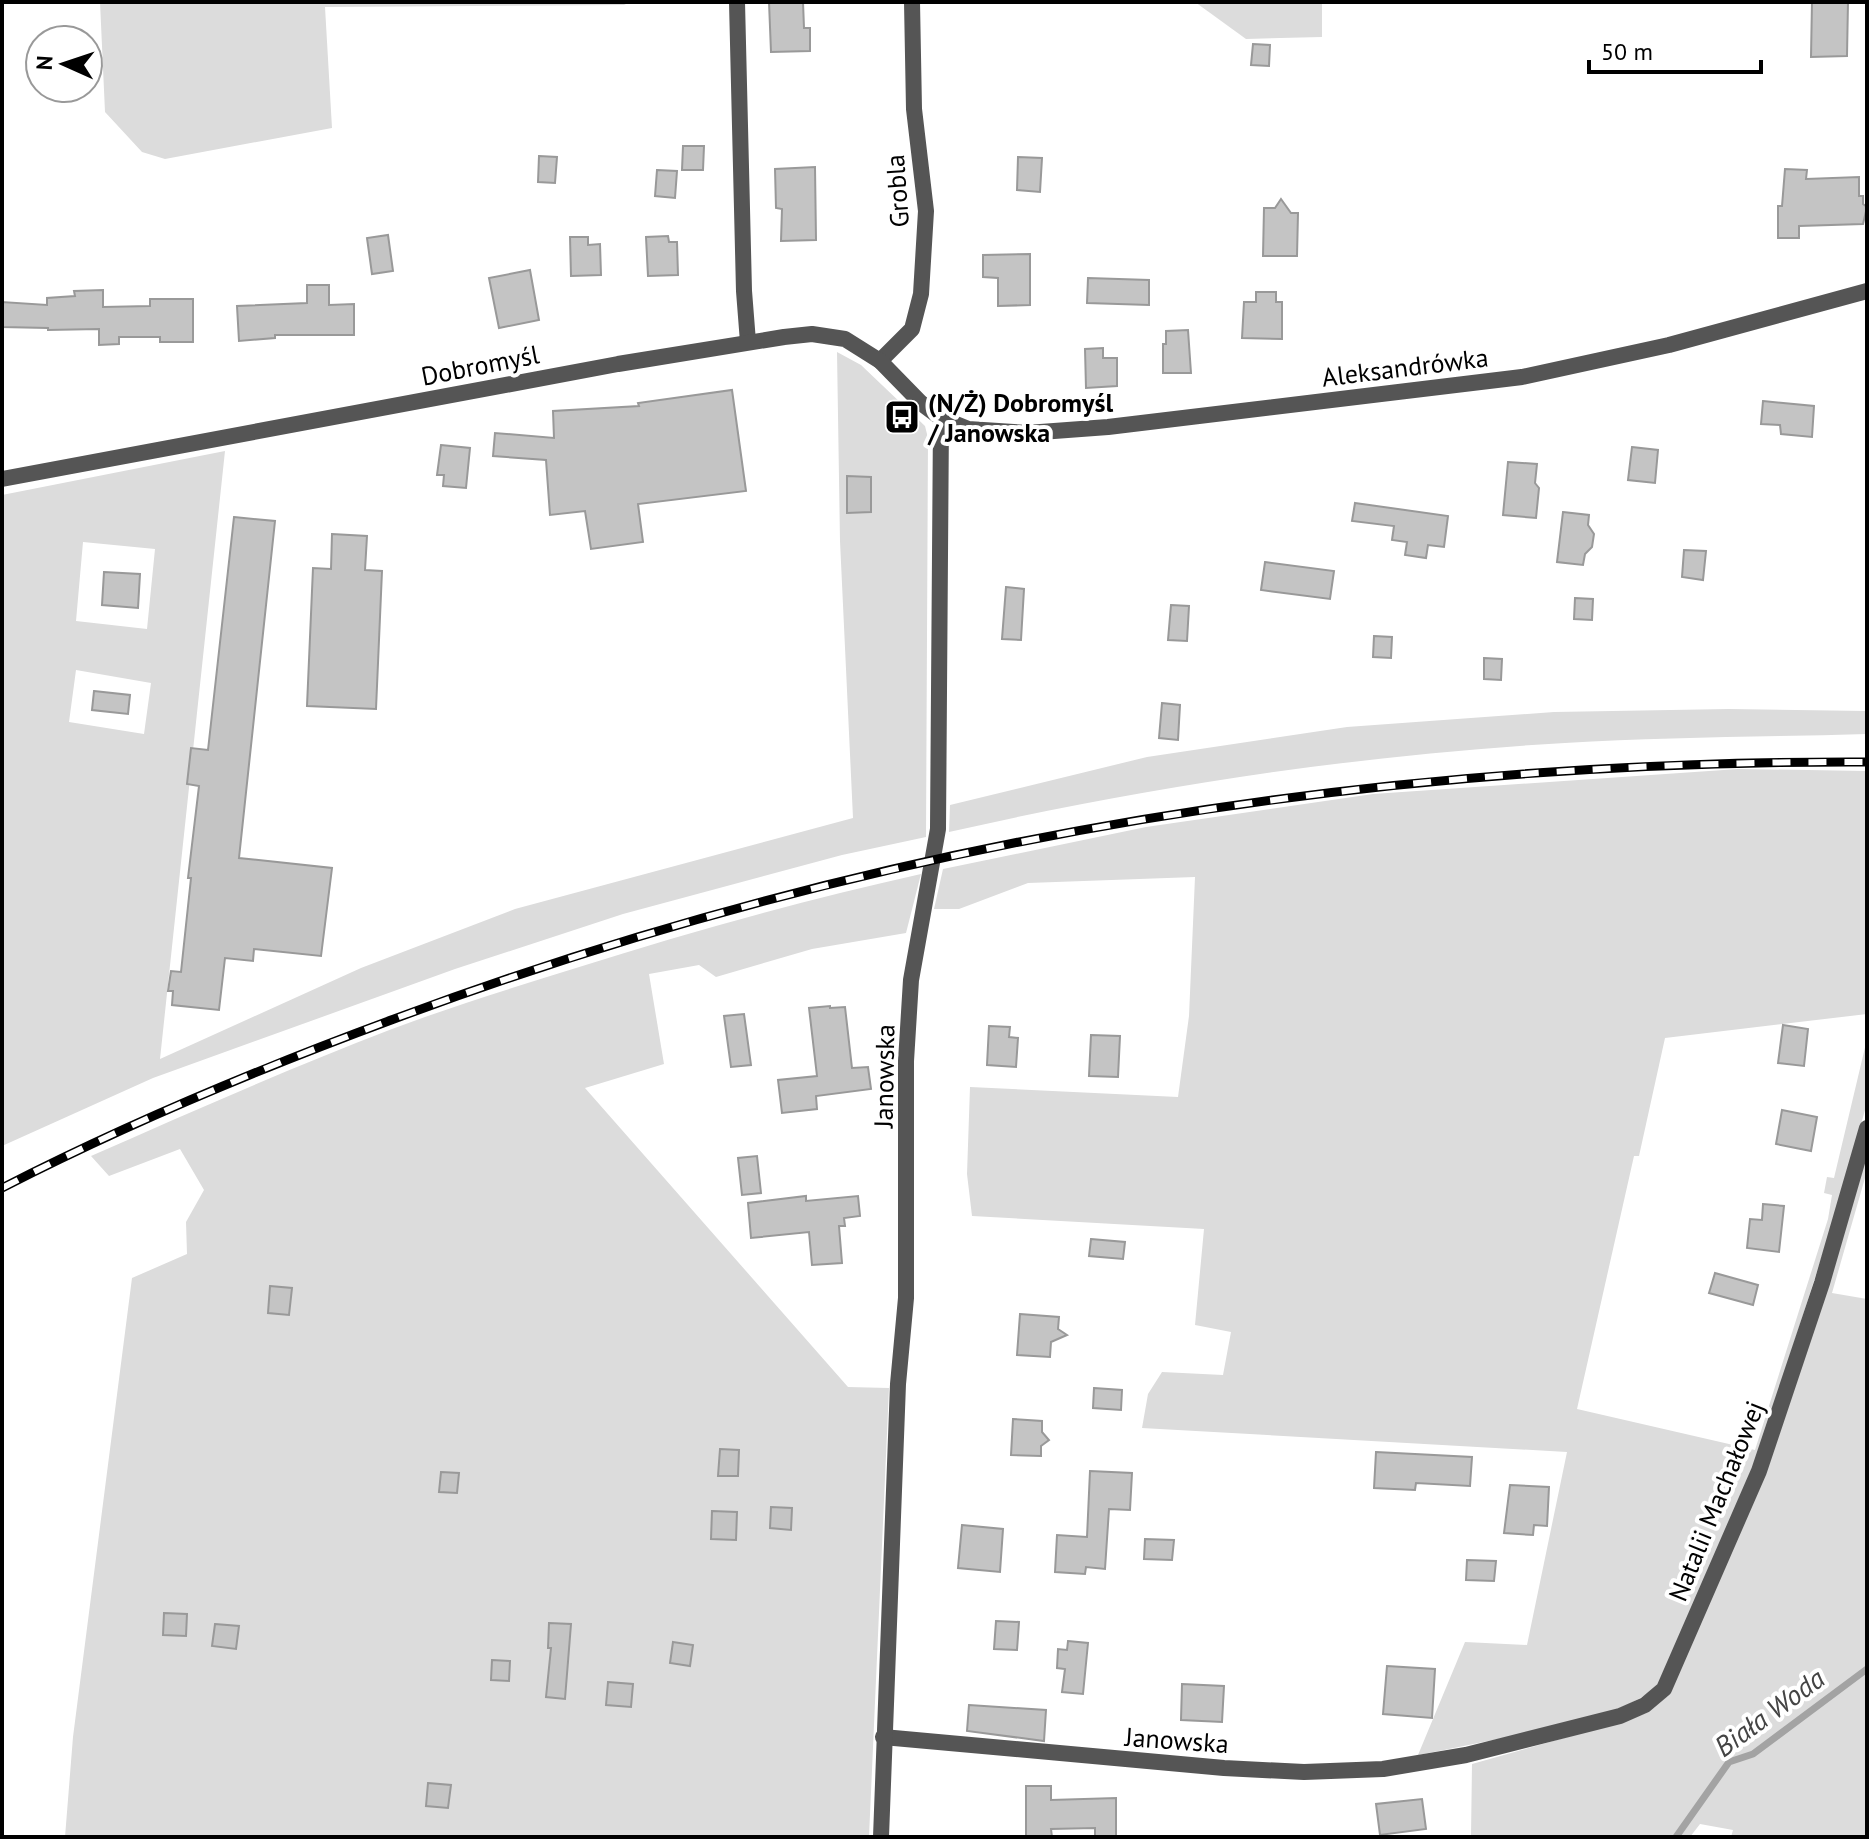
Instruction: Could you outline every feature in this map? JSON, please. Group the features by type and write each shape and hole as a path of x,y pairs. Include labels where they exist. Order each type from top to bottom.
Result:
{"street":[{"path":"737,2 748,342"},
{"name":"Grobla","path":"880,361 912,329 921,294 926,211 914,109 912,2"},
{"name":"Aleksandrówka","path":"941,418 986,432 1057,431 1507,379 1669,345 1867,291"},
{"name":"Dobromyśl","path":"2,479 748,342 824,335 845,339 880,361 921,403 941,418"},
{"name":"Janowska","path":"881,1837 898,1384 906,1298 907,1051 911,980 938,829 941,418"},
{"name":"Natalii Machałowej","path":"1466,1755 1620,1716 1645,1705 1664,1689 1759,1471 1822,1283 1867,1128"},
{"name":"Janowska","path":"883,1737 1154,1762 1304,1772 1383,1769 1466,1755"}],"shaded area":[{"path":"100,2 630,2 624,5 325,7 332,128 165,159 142,152 105,112 104,24 101,24"},
{"path":"1195,2 1322,2 1322,37 1246,39"},
{"path":"837,352 861,365 925,426 928,438 926,837 842,855 623,914 455,969 153,1078 2,1146 2,495 225,451 160,1059 361,968 515,909 853,818 840,541","holes":["83,542 155,549 147,629 76,621","76,670 151,683 144,734 69,722"]},
{"path":"1729,709 1867,711 1867,734 1603,741 1487,748 1332,764 1101,800 949,832 950,805 1147,757 1347,727 1554,712"},
{"path":"1738,769 1867,771 1867,1014 1665,1038 1639,1156 1634,1156 1577,1409 1755,1450 1828,1219 1832,1195 1824,1193 1827,1177 1834,1178 1867,1039 1867,1103 1838,1206 1753,1470 1659,1685 1634,1701 1594,1717 1418,1755 1465,1642 1527,1645 1567,1452 1142,1428 1148,1394 1162,1372 1223,1375 1231,1332 1195,1325 1204,1229 972,1216 967,1174 970,1087 1178,1097 1189,1016 1195,877 1028,883 959,909 934,909 943,869 1146,827 1373,794"},
{"path":"921,874 906,933 812,949 716,977 699,965 649,974 664,1064 585,1088 848,1387 889,1388 869,1837 65,1837 73,1737 132,1278 187,1254 186,1222 204,1190 180,1149 109,1176 91,1156 316,1059 461,1005 704,929"},
{"path":"1867,1152 1867,1171 1832,1293 1867,1299 1867,1837 1731,1837 1733,1830 1700,1824 1690,1837 1471,1837 1472,1764 1624,1721 1646,1713 1669,1695"}],"building":[{"path":"769,2 803,2 804,28 810,28 810,51 771,52"},
{"path":"1812,2 1848,2 1847,56 1811,57"},
{"path":"1253,44 1270,45 1269,66 1251,65"},
{"path":"683,146 704,146 703,170 682,170"},
{"path":"539,156 557,157 555,183 538,182"},
{"path":"1018,157 1042,158 1040,192 1017,190"},
{"path":"815,167 816,240 781,241 782,209 776,208 775,169"},
{"path":"1785,169 1807,170 1806,179 1859,177 1859,196 1863,196 1863,204 1867,207 1863,224 1799,226 1799,238 1778,238 1778,206 1782,206"},
{"path":"657,170 677,171 675,198 655,196"},
{"path":"1281,199 1291,213 1298,213 1297,256 1263,256 1264,208 1275,208"},
{"path":"388,235 393,271 372,274 367,238"},
{"path":"668,236 669,242 677,242 678,275 648,276 646,237"},
{"path":"570,237 588,237 588,245 600,244 601,275 571,276"},
{"path":"1030,254 1030,305 998,306 998,278 983,277 983,255"},
{"path":"530,270 539,320 499,328 489,278"},
{"path":"1088,278 1149,280 1149,305 1087,303"},
{"path":"307,285 329,285 329,305 354,304 354,335 275,335 275,338 239,341 237,306 307,303"},
{"path":"103,290 103,307 150,306 150,299 193,299 193,342 160,342 160,337 119,337 119,344 99,345 99,329 2,327 2,302 47,305 47,298 75,296 74,291"},
{"path":"1256,292 1276,292 1276,302 1282,302 1282,339 1242,338 1244,302 1256,302"},
{"path":"1188,330 1191,373 1163,373 1166,331"},
{"path":"1103,348 1103,358 1117,358 1117,386 1086,388 1085,349"},
{"path":"732,390 746,491 638,504 643,542 591,549 585,511 550,515 546,460 493,456 495,433 554,438 553,411 639,406 638,403"},
{"path":"1763,401 1814,406 1812,437 1781,434 1780,425 1761,424"},
{"path":"441,445 470,448 466,488 443,486 444,475 437,475"},
{"path":"1632,447 1658,450 1655,483 1628,480"},
{"path":"1508,462 1537,464 1535,483 1539,488 1536,518 1503,515"},
{"path":"847,476 871,477 871,512 847,513"},
{"path":"1355,503 1448,516 1444,547 1428,545 1426,558 1405,555 1407,542 1392,540 1394,526 1352,521"},
{"path":"1563,512 1589,515 1588,525 1594,534 1592,547 1585,554 1583,565 1557,562"},
{"path":"234,517 275,521 239,858 332,868 321,956 254,949 253,961 225,958 219,1010 172,1005 173,991 168,991 171,971 181,972 191,878 188,878 199,786 187,784 191,748 208,750"},
{"path":"332,534 367,536 365,570 382,571 376,709 307,706 313,568 331,569"},
{"path":"1684,550 1706,551 1703,580 1682,577"},
{"path":"1265,562 1334,571 1330,599 1261,590"},
{"path":"104,572 140,574 138,608 102,605"},
{"path":"1006,587 1024,589 1021,640 1002,639"},
{"path":"1575,598 1593,599 1592,620 1574,619"},
{"path":"1171,605 1189,606 1187,641 1168,640"},
{"path":"1374,636 1392,637 1391,658 1373,657"},
{"path":"1484,658 1502,659 1501,680 1484,679"},
{"path":"94,691 130,695 128,714 92,710"},
{"path":"1162,703 1180,705 1178,740 1159,738"},
{"path":"845,1007 852,1068 868,1067 871,1089 816,1096 817,1109 782,1113 778,1080 817,1076 809,1008"},
{"path":"744,1014 751,1065 731,1067 724,1016"},
{"path":"1783,1025 1808,1029 1804,1066 1778,1063"},
{"path":"989,1026 1010,1027 1009,1037 1018,1038 1016,1067 987,1065"},
{"path":"1091,1035 1120,1036 1118,1077 1089,1076"},
{"path":"1782,1110 1817,1117 1811,1151 1776,1144"},
{"path":"757,1156 761,1193 742,1195 738,1158"},
{"path":"806,1196 806,1201 858,1196 860,1216 844,1218 845,1226 839,1226 842,1263 812,1265 809,1232 751,1238 748,1203"},
{"path":"1763,1204 1784,1206 1779,1252 1747,1248 1750,1219 1762,1220"},
{"path":"1091,1239 1125,1242 1123,1259 1089,1256"},
{"path":"1715,1273 1758,1285 1753,1305 1709,1293"},
{"path":"270,1286 292,1288 289,1315 268,1313"},
{"path":"1020,1314 1059,1317 1058,1329 1067,1335 1051,1342 1050,1357 1017,1355"},
{"path":"1094,1388 1122,1390 1121,1410 1093,1408"},
{"path":"1013,1419 1042,1421 1042,1432 1049,1440 1041,1446 1041,1456 1011,1455"},
{"path":"720,1449 739,1450 738,1476 718,1476"},
{"path":"1376,1452 1472,1457 1470,1486 1416,1483 1415,1490 1374,1488"},
{"path":"1090,1471 1132,1473 1130,1510 1109,1509 1105,1569 1086,1567 1085,1574 1055,1572 1057,1535 1087,1537"},
{"path":"441,1472 459,1473 457,1493 439,1492"},
{"path":"1510,1485 1549,1487 1547,1526 1534,1525 1533,1535 1504,1533"},
{"path":"771,1507 792,1508 791,1530 770,1528"},
{"path":"712,1511 737,1512 736,1540 711,1539"},
{"path":"962,1525 1003,1529 1000,1572 958,1568"},
{"path":"1145,1539 1174,1540 1172,1560 1144,1559"},
{"path":"1467,1560 1496,1561 1494,1581 1466,1580"},
{"path":"164,1613 187,1614 186,1636 163,1635"},
{"path":"996,1621 1019,1622 1017,1650 994,1649"},
{"path":"549,1623 571,1624 565,1699 546,1697 551,1648 548,1648"},
{"path":"215,1624 239,1626 236,1649 212,1646"},
{"path":"1068,1641 1088,1643 1083,1694 1062,1692 1065,1669 1057,1668 1058,1649 1067,1650"},
{"path":"673,1642 693,1645 690,1666 670,1663"},
{"path":"492,1660 510,1661 509,1681 491,1680"},
{"path":"1387,1666 1435,1669 1432,1718 1383,1714"},
{"path":"608,1682 633,1684 631,1707 606,1705"},
{"path":"1182,1684 1224,1686 1222,1722 1181,1720"},
{"path":"969,1705 1046,1710 1044,1741 967,1731"},
{"path":"428,1783 451,1785 448,1808 426,1806"},
{"path":"1026,1786 1051,1786 1051,1800 1116,1798 1116,1837 1095,1837 1095,1828 1051,1829 1052,1837 1026,1837"},
{"path":"1422,1799 1426,1829 1380,1835 1376,1804"}],"waterway":[{"name":"Biała Woda","path":"1676,1837 1729,1762 1753,1754 1867,1669"}],"railway":[{"path":"2,1188 196,1098 394,1019 572,957 753,904 935,860 1118,824 1304,796 1490,777 1678,765 1867,762"}],"place":[{"name":"(N/Ż) Dobromyśl / Janowska","path":"902,417"}]}
